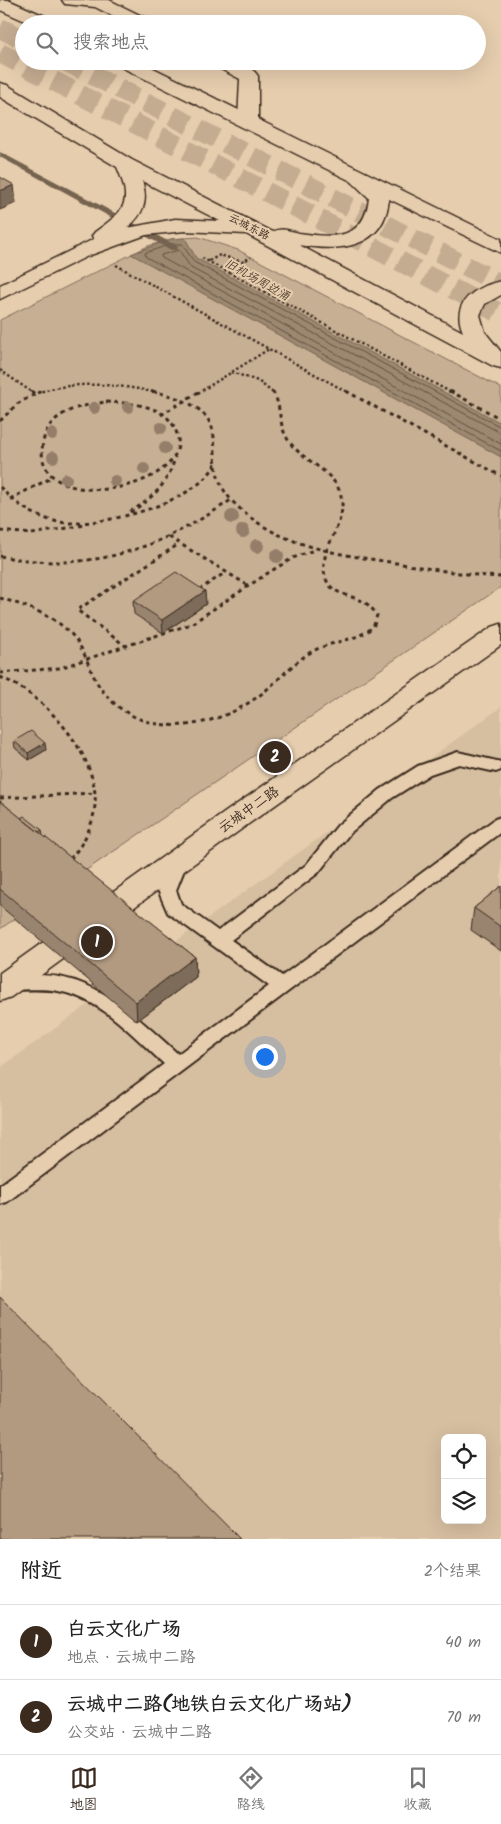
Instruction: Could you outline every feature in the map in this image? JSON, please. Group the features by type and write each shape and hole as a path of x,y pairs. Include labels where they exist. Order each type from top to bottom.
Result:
{"street":[{"path":"71,0 99,2 126,15"},
{"path":"0,4 26,15"},
{"path":"142,70 501,247"},
{"path":"237,70 249,76 248,122"},
{"name":"云城东路","path":"0,89 125,164 498,359"},
{"path":"76,255 127,218 135,208 138,195 125,164"},
{"path":"239,222 294,239 321,242 352,238 367,232 375,223 380,212 379,197 354,174"},
{"path":"0,293 76,255 128,234 165,226 187,225 245,229 281,244"},
{"path":"498,359 469,327 469,313 473,303 488,291 501,287"},
{"name":"云城中二路","path":"4,986 180,859 501,633"}],"lane":[{"path":"218,940 312,869 344,829 402,784 424,770 458,758 496,766"},
{"path":"0,1196 501,823"},
{"path":"180,859 167,890 174,908 282,986"},
{"path":"4,986 59,984 90,994 114,1010 177,1064"}],"path":[{"path":"209,262 220,255 242,262 254,255"},
{"path":"202,258 501,418"},
{"path":"130,273 501,476"},
{"path":"161,415 270,349"},
{"path":"0,370 35,394"},
{"path":"0,598 29,607 47,616 76,640 102,690 114,706 134,719 158,726 189,726 218,719 247,704 312,651 356,637 373,627 377,615 366,602 336,591 326,581 324,572 326,551 342,504 340,490 333,478 292,445 279,419 278,402 273,392 262,382 231,372"},
{"path":"0,421 14,407 35,394 53,388 97,385 125,387 185,400 199,408 213,425 218,445 218,473 223,489 231,500 266,526 315,550 442,571 501,577"},
{"path":"124,516 155,494 169,475 175,456 180,438 172,422 156,410 134,403 86,404 68,411 58,418 45,432 40,448 44,462 53,477 68,485 104,491 147,478 162,469 175,456"},
{"path":"0,530 36,535 124,516 183,494 212,472 217,460"},
{"path":"10,500 53,477"},
{"path":"0,487 10,500 36,513 58,522 90,524"},
{"path":"0,556 19,562 73,561 128,552 186,529 231,500"},
{"path":"168,537 248,586"},
{"path":"128,647 77,610 179,544"},
{"path":"0,673 60,668 128,647 192,624 293,558 315,550"},
{"path":"192,595 226,572"},
{"path":"0,677 17,684 29,692 48,710 86,762 95,793 94,813 87,836 72,858 64,864"},
{"path":"0,798 95,793"}],"shaded area":[{"path":"198,237 238,250 501,388 501,587 0,929 0,320 148,246 171,239"},
{"path":"501,707 501,1539 0,1539 0,1068"}],"water":[{"path":"185,238 196,258 501,423 501,457 131,254 171,239"}],"building":[{"path":"0,177 14,185 0,191"},
{"path":"176,572 205,591 162,620 133,601"},
{"path":"31,731 45,743 28,753 14,741"},
{"path":"0,801 195,957 136,1002 0,889"},
{"path":"24,816 42,830 39,832 21,818"},
{"path":"501,886 501,927 474,908"},
{"path":"0,1297 240,1539 0,1539"}],"waterway":[{"name":"旧机场周边涌","path":"0,154 174,248"}],"tunnel":[{"path":"0,28 15,36"},
{"path":"0,53 15,61"},
{"path":"33,70 501,314"},
{"path":"83,70 501,284"}],"place":[{"name":"云城中二路(地铁白云文化广场站)","path":"275,757"},
{"name":"白云文化广场","path":"97,942"}]}
